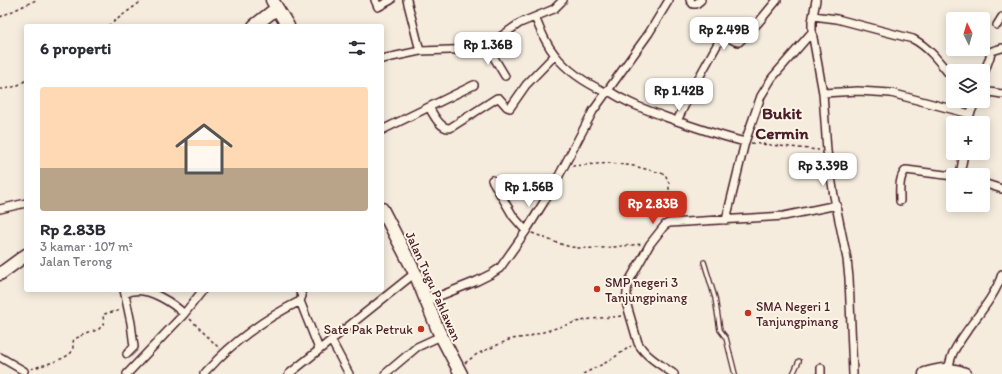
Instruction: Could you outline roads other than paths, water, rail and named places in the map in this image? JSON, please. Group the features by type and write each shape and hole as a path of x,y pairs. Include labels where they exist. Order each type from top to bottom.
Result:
{"main road":[{"path":"256,24 274,4 287,24"},
{"name":"Jalan Tugu Pahlawan","path":"386,226 415,273 458,373"},
{"path":"0,274 24,256"},
{"path":"931,373 948,369 965,374"}],"street":[{"path":"375,0 378,7 391,0"},
{"path":"408,0 420,51"},
{"path":"384,59 420,51 479,49 487,46 520,23 554,9 563,0"},
{"path":"427,300 477,281 492,274 500,268 526,231 564,167 593,111 608,92 670,0"},
{"path":"690,0 693,4 696,4 701,0"},
{"path":"677,121 692,90 722,36 739,42 758,23 776,0"},
{"path":"816,0 812,22 812,32 823,93 827,151 847,259 853,374"},
{"path":"813,16 837,19 913,39 931,52 946,70"},
{"path":"535,17 555,55 576,75 587,83 625,101 677,121 745,142"},
{"path":"997,25 1002,17"},
{"path":"726,220 745,142 760,96 766,85 812,32"},
{"path":"487,46 505,76"},
{"path":"987,64 992,51 1002,48"},
{"path":"429,107 447,129 497,98 499,98 507,108 510,108 526,85 555,55"},
{"path":"384,129 474,85"},
{"path":"823,93 858,91 891,93 970,114 973,108"},
{"path":"990,92 1002,94"},
{"path":"900,201 900,183 906,170 946,175"},
{"path":"492,180 513,216 526,231"},
{"path":"990,186 1002,189"},
{"path":"0,209 24,203"},
{"path":"674,374 641,349 629,316 626,302 628,283 650,244 662,229 669,223 784,216 836,205"},
{"path":"289,374 415,273"},
{"path":"948,369 953,352 995,291 1002,274"},
{"path":"124,292 134,347 128,354"},
{"path":"139,292 154,295 171,302 184,314"},
{"path":"127,374 184,314 201,292"},
{"path":"300,292 302,296 300,301 319,349"},
{"path":"204,374 224,353 253,330 300,301"},
{"path":"385,374 417,347 441,336"},
{"path":"331,340 349,374"},
{"path":"0,357 24,371"}],"lane":[{"path":"704,262 715,298 718,323 720,330 726,338 735,374"},
{"path":"793,374 799,361"}],"place":[{"name":"SMP negeri 3 Tanjungpinang","path":"597,289"},
{"name":"SMA Negeri 1 Tanjungpinang","path":"748,313"},
{"name":"Sate Pak Petruk","path":"421,329"}],"district":[{"name":"Bukit Cermin","path":"782,123"}]}
